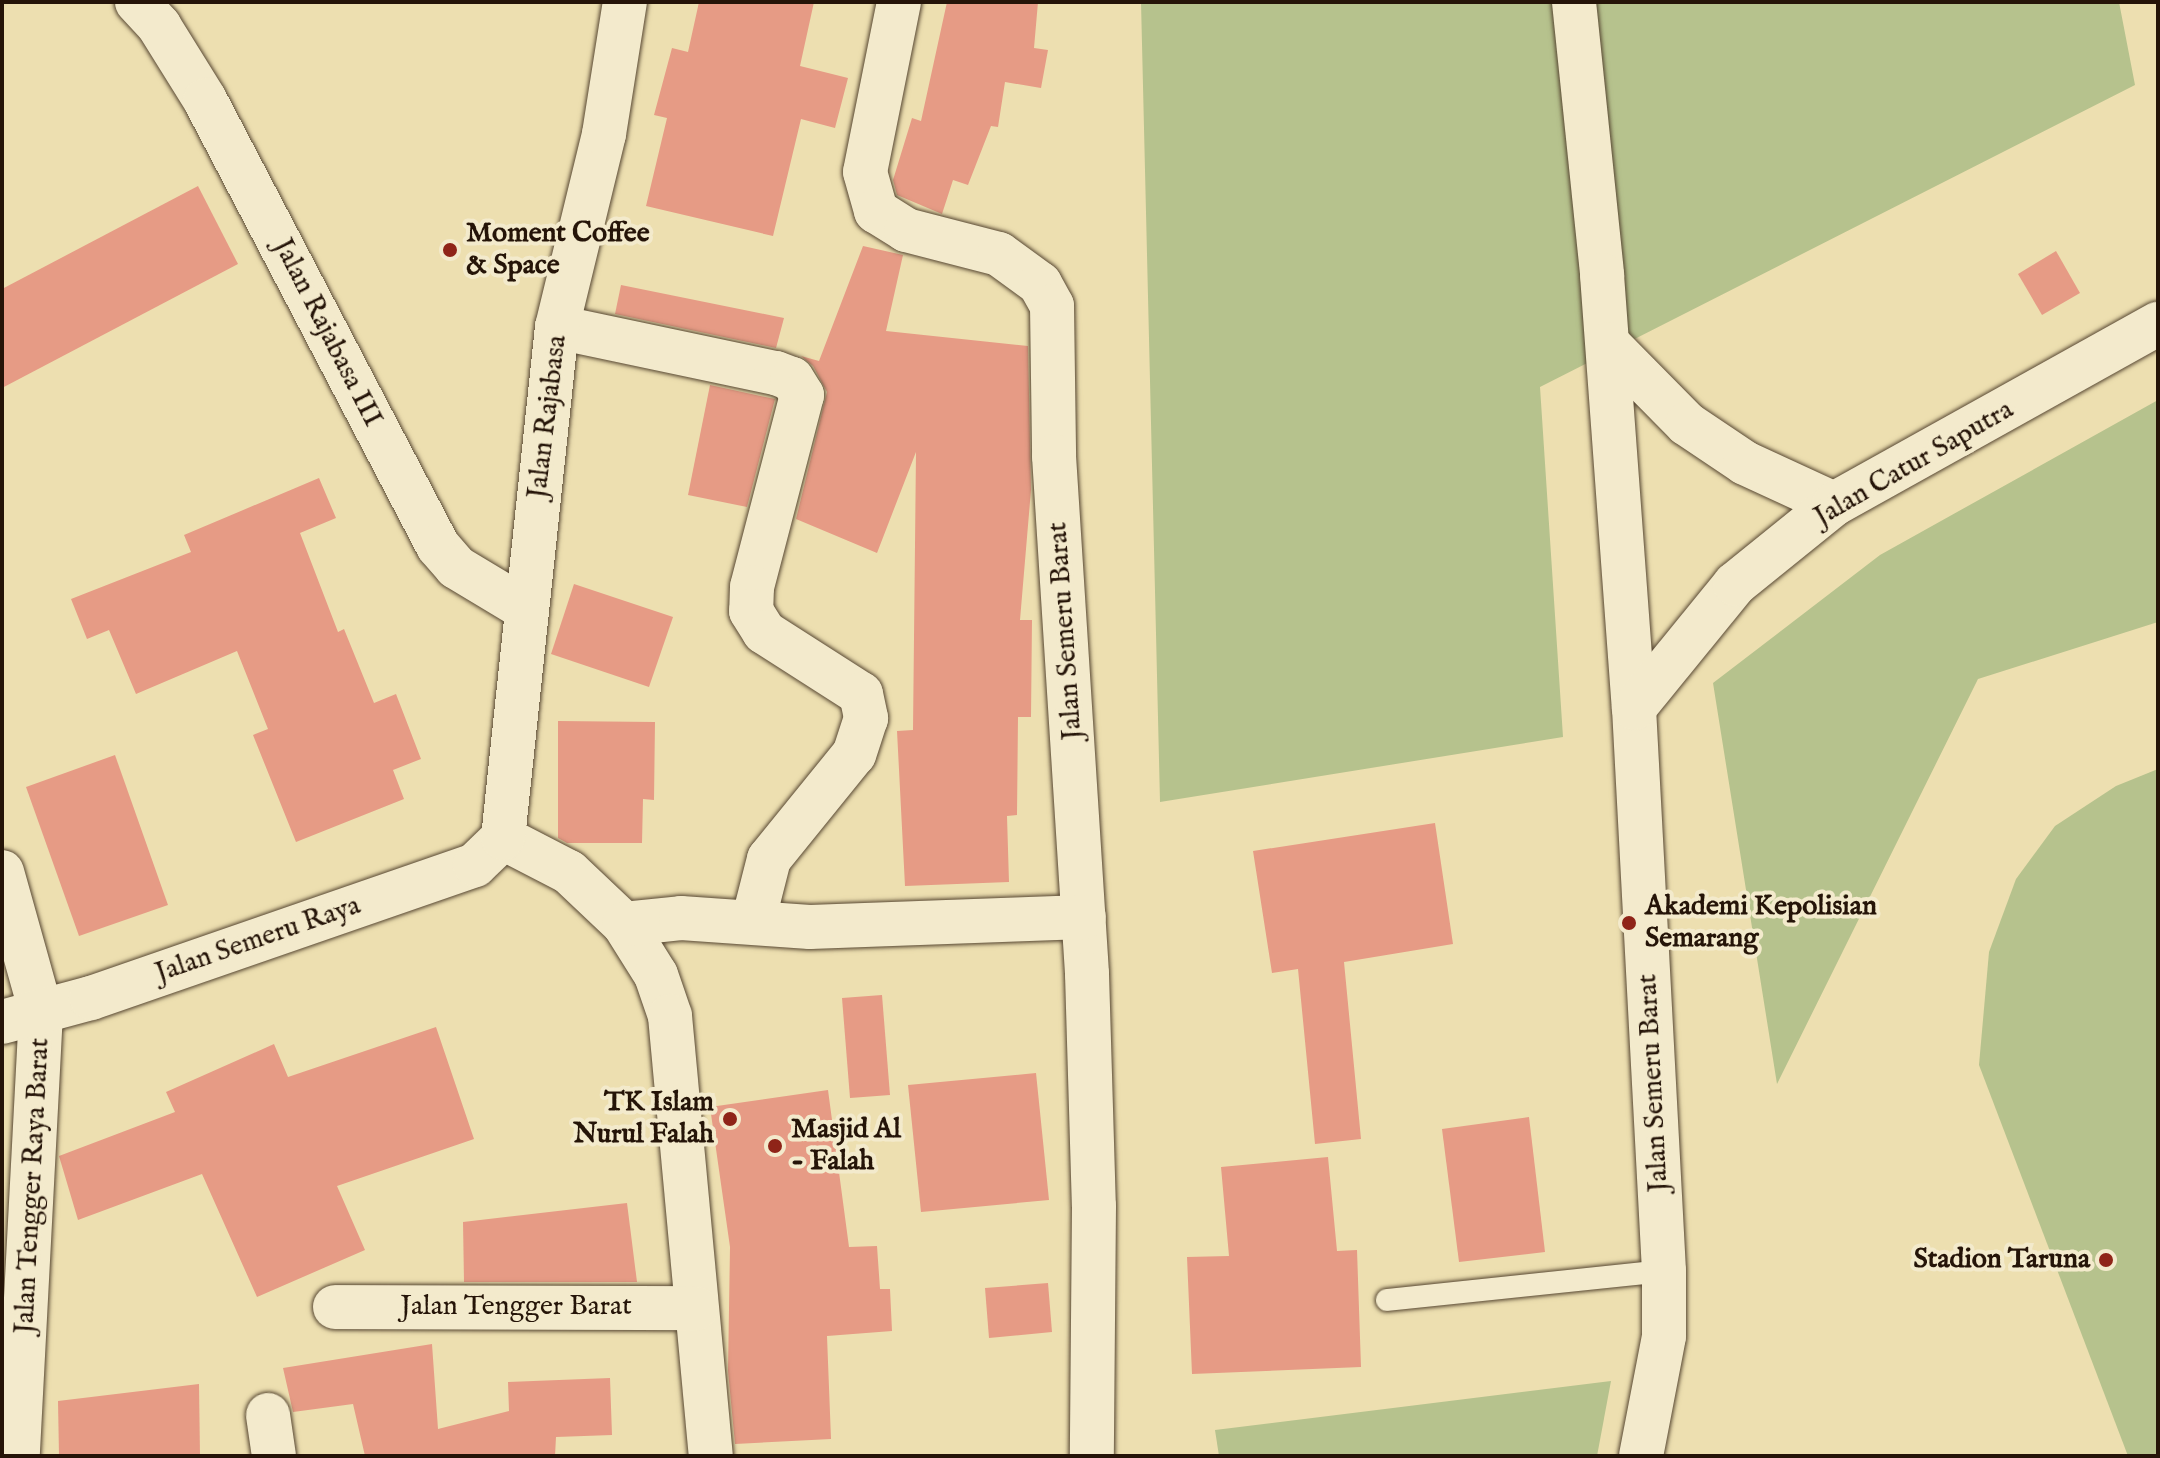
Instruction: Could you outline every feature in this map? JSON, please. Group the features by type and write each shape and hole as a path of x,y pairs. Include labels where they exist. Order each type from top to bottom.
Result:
{"street":[{"name":"Jalan Rajabasa","path":"503,838 557,327 604,134 625,2"},
{"name":"Jalan Semeru Barat","path":"899,2 865,172 876,211 906,230 999,254 1040,284 1052,306 1054,456 1084,917 1094,1206 1092,1456"},
{"name":"Jalan Semeru Barat","path":"1574,2 1608,344 1634,708 1664,1271 1664,1336 1641,1456"},
{"name":"Jalan Rajabasa III","path":"154,10 205,100 438,546 456,567 526,609"},
{"name":"Jalan Catur Saputra","path":"1634,708 1735,584 1834,504 2158,324"},
{"path":"557,327 776,373 792,379 802,395 752,587 751,611 764,632 861,694 866,718 854,754 769,859 753,922"},
{"path":"1608,344 1687,424 1745,463 1834,504"},
{"path":"503,838 569,872 624,924 656,975 670,1016 711,1456"},
{"name":"Jalan Semeru Raya","path":"22,1017 475,865 503,838"},
{"name":"Jalan Tengger Raya Barat","path":"2,872 22,1017 18,1456"},
{"path":"624,924 681,918 810,927 1084,917"},
{"name":"Jalan Tengger Barat","path":"335,1307 696,1308"}],"lane":[{"path":"1387,1300 1664,1271"}],"green space":[{"path":"1141,2 2119,2 2135,85 1540,387 1563,737 1160,802"},
{"path":"2158,400 2158,622 1978,679 1777,1084 1713,683 1880,555"},
{"name":"Stadion Taruna","path":"2158,769 2158,1456 2128,1456 1979,1065 1989,952 2016,879 2055,826 2116,786"},
{"path":"1611,1381 1597,1456 1219,1456 1215,1430"}],"building":[{"path":"699,2 814,2 800,66 848,78 835,128 801,119 773,236 646,206 667,118 654,115 672,48 688,52"},
{"path":"947,2 1038,2 1034,48 1048,50 1041,88 1005,82 998,127 991,126 968,185 953,180 942,214 897,195 893,180 912,118 921,121"},
{"path":"198,186 238,264 2,388 2,289"},
{"path":"863,246 903,255 886,331 1028,346 1031,490 1020,620 1032,620 1031,717 1018,717 1017,815 1007,816 1009,882 905,886 897,731 913,730 916,452 877,553 796,519 827,392 813,366 801,356 819,361"},
{"path":"2056,251 2080,293 2042,315 2018,274"},
{"path":"621,285 784,318 776,348 615,314"},
{"path":"710,385 775,399 747,507 688,495"},
{"path":"319,478 336,518 300,533 338,632 344,629 374,703 396,694 421,759 393,770 404,799 296,842 253,735 268,729 237,651 136,694 109,630 87,639 71,599 191,552 184,535"},
{"path":"574,584 673,617 649,687 551,654"},
{"path":"558,721 655,722 654,800 643,799 642,843 567,843 558,838"},
{"path":"115,755 168,905 79,936 26,787"},
{"path":"1435,823 1453,944 1344,962 1361,1139 1315,1144 1298,969 1272,973 1253,851"},
{"path":"882,995 890,1095 850,1098 842,998"},
{"path":"436,1027 474,1139 337,1186 365,1250 257,1297 202,1174 78,1220 59,1156 175,1112 166,1092 274,1044 288,1077"},
{"path":"1036,1073 1049,1200 921,1212 908,1085"},
{"path":"828,1090 849,1247 877,1246 880,1289 890,1289 892,1331 827,1336 831,1439 735,1444 728,1371 730,1247 710,1107"},
{"path":"1529,1117 1545,1252 1459,1262 1442,1129"},
{"path":"1328,1157 1337,1251 1357,1250 1361,1367 1192,1374 1187,1257 1229,1256 1221,1167"},
{"path":"627,1203 637,1282 464,1282 463,1222"},
{"path":"1048,1283 1052,1332 989,1338 985,1288"},
{"path":"432,1344 438,1429 509,1411 508,1382 610,1378 612,1435 556,1437 555,1456 365,1456 353,1404 293,1412 283,1368"},
{"path":"199,1384 200,1456 59,1456 58,1401"}],"place":[{"name":"Moment Coffee & Space","path":"450,250"},
{"name":"Akademi Kepolisian Semarang","path":"1629,923"},
{"name":"TK Islam Nurul Falah","path":"730,1119"},
{"name":"Masjid Al - Falah","path":"775,1146"},
{"name":"Stadion Taruna","path":"2106,1260"}]}
